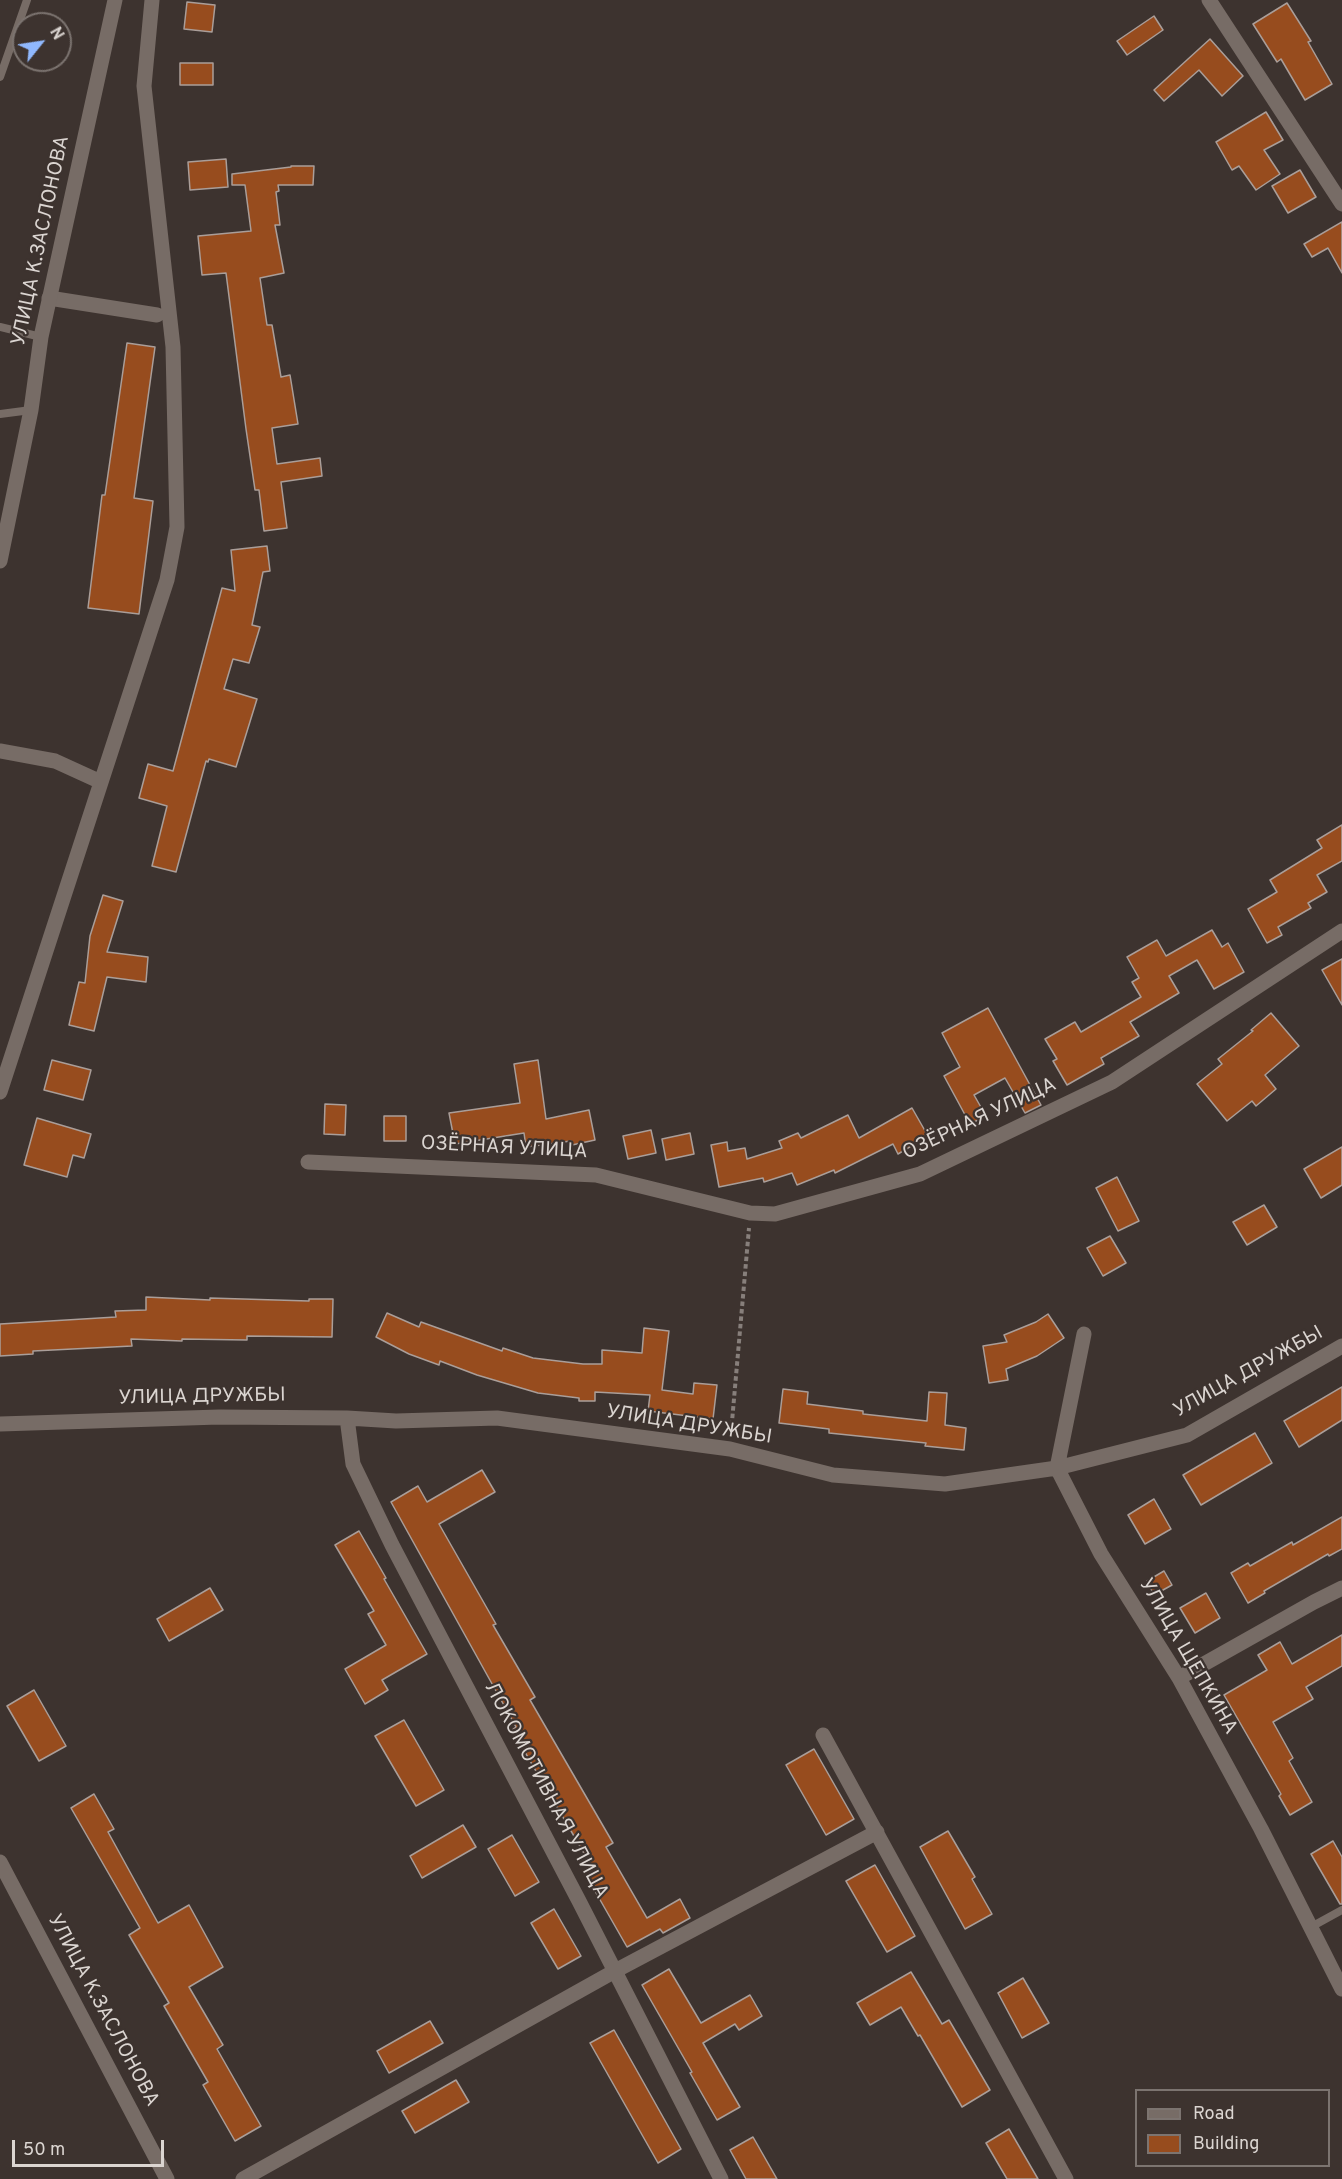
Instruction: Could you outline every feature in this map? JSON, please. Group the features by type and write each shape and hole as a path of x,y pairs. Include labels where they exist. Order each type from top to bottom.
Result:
{"street":[{"name":"УЛИЦА К.ЗАСЛОНОВА","path":"0,561 31,410 41,337 115,0"},
{"path":"0,1092 167,580 177,527 173,347 144,86 152,0"},
{"path":"1209,0 1342,204"},
{"path":"49,298 157,315"},
{"path":"0,751 55,761 101,782"},
{"name":"ОЗЁРНАЯ УЛИЦА","path":"308,1162 596,1174 750,1213 775,1214 920,1174 1112,1082 1342,931"},
{"path":"1057,1468 1084,1334"},
{"name":"УЛИЦА ДРУЖБЫ","path":"0,1424 219,1417 396,1421 497,1418 730,1449 833,1474 945,1484 1057,1468 1187,1435 1342,1346"},
{"name":"ЛОКОМОТИВНАЯ УЛИЦА","path":"347,1419 353,1464 392,1545 722,2179"},
{"name":"УЛИЦА ЩЕПКИНА","path":"1057,1468 1101,1554 1179,1678 1261,1829 1342,1989"},
{"path":"1179,1678 1342,1588"},
{"path":"823,1735 1066,2179"},
{"path":"243,2179 615,1971 877,1832"},
{"name":"УЛИЦА К.ЗАСЛОНОВА","path":"0,1862 167,2179"}],"lane":[{"path":"0,77 27,0"},
{"path":"0,327 41,337"},
{"path":"0,414 31,410"},
{"path":"1311,1928 1342,1910"}],"path":[{"path":"730,1449 750,1213"}],"building":[{"path":"187,2 215,5 212,32 184,29"},
{"path":"1287,3 1311,41 1308,42 1332,84 1305,100 1281,59 1277,62 1253,24"},
{"path":"1154,16 1163,30 1127,55 1117,41"},
{"path":"1210,39 1243,76 1222,96 1199,70 1164,101 1154,90"},
{"path":"180,63 213,63 213,85 180,85"},
{"path":"1266,112 1283,140 1264,150 1280,174 1256,190 1239,166 1232,170 1216,142"},
{"path":"226,159 228,187 190,190 188,162"},
{"path":"291,166 314,166 313,185 278,185 279,191 276,192 280,225 275,225 284,273 260,278 267,325 272,325 281,377 290,375 298,424 272,428 277,464 320,458 322,476 281,482 287,528 264,531 259,490 255,490 246,429 226,273 202,275 198,236 251,231 245,185 232,185 232,174"},
{"path":"1300,170 1316,197 1288,213 1272,186"},
{"path":"1342,222 1342,273 1328,248 1312,257 1304,244"},
{"path":"127,343 155,347 134,498 153,501 139,614 88,608 102,495 105,495"},
{"path":"267,546 270,571 263,572 252,625 260,627 249,663 233,659 224,689 257,699 236,767 209,759 208,762 206,761 176,872 152,866 167,806 139,798 148,764 173,771 222,588 235,591 231,550"},
{"path":"1342,825 1342,861 1317,875 1327,892 1308,903 1311,908 1278,927 1282,935 1267,943 1248,909 1277,892 1270,880 1322,848 1317,840"},
{"path":"103,895 123,901 107,952 148,957 146,982 107,977 94,1031 69,1025 79,982 85,983 90,936"},
{"path":"1212,930 1222,947 1228,943 1244,972 1214,989 1197,960 1169,976 1179,993 1130,1022 1139,1036 1101,1058 1104,1064 1067,1085 1053,1061 1057,1059 1045,1039 1075,1022 1081,1032 1141,997 1132,982 1139,978 1127,957 1157,940 1166,956"},
{"path":"1342,959 1342,1005 1322,970"},
{"path":"988,1008 1041,1105 1025,1113 1005,1078 974,1095 986,1116 970,1124 944,1076 960,1067 942,1033"},
{"path":"1271,1013 1299,1046 1265,1075 1276,1089 1256,1106 1252,1101 1227,1121 1197,1084 1222,1064 1218,1059"},
{"path":"52,1060 91,1070 83,1100 44,1090"},
{"path":"538,1060 546,1119 589,1110 595,1140 572,1145 571,1141 526,1147 524,1133 455,1144 449,1113 520,1103 514,1064"},
{"path":"325,1104 346,1105 345,1135 324,1134"},
{"path":"912,1108 928,1136 898,1154 893,1144 835,1173 834,1170 797,1185 792,1173 764,1182 763,1178 719,1187 711,1145 727,1142 728,1151 745,1148 747,1159 782,1148 779,1141 798,1133 801,1138 848,1115 859,1138"},
{"path":"384,1116 406,1116 406,1141 384,1141"},
{"path":"37,1118 91,1134 84,1158 73,1155 67,1177 24,1165"},
{"path":"651,1130 656,1153 628,1159 623,1136"},
{"path":"690,1133 694,1154 666,1160 662,1139"},
{"path":"1342,1147 1342,1185 1321,1198 1304,1169"},
{"path":"1117,1177 1139,1221 1118,1231 1096,1188"},
{"path":"1264,1205 1277,1227 1247,1245 1233,1222"},
{"path":"1110,1236 1126,1263 1103,1276 1087,1248"},
{"path":"146,1297 210,1300 210,1298 309,1301 309,1299 333,1299 332,1337 247,1336 247,1340 182,1339 182,1341 131,1339 132,1346 33,1351 33,1354 0,1356 0,1324 116,1317 115,1311 146,1310"},
{"path":"387,1313 419,1327 421,1322 502,1351 503,1348 533,1358 583,1364 602,1364 602,1350 642,1353 644,1328 669,1331 662,1390 693,1394 694,1383 717,1385 713,1419 648,1411 650,1395 595,1392 595,1401 579,1401 579,1398 538,1393 477,1375 440,1361 439,1365 409,1354 376,1337"},
{"path":"1048,1314 1064,1338 1037,1356 1006,1369 1008,1380 989,1383 983,1346 1007,1342 1004,1335 1036,1322"},
{"path":"1342,1387 1342,1420 1299,1447 1284,1421"},
{"path":"783,1389 808,1392 807,1404 863,1411 863,1414 927,1421 929,1392 947,1393 945,1425 966,1428 964,1450 925,1446 926,1443 829,1433 829,1429 779,1423"},
{"path":"1255,1433 1272,1463 1201,1505 1183,1475"},
{"path":"482,1470 495,1492 439,1524 535,1697 530,1700 613,1843 606,1847 647,1918 680,1899 690,1918 663,1933 660,1929 627,1947 587,1877 595,1872 512,1730 516,1727 391,1502 418,1486 427,1502"},
{"path":"1154,1499 1171,1529 1145,1544 1128,1515"},
{"path":"1342,1517 1342,1549 1329,1556 1328,1554 1264,1591 1265,1593 1248,1603 1231,1573 1248,1563 1250,1566 1292,1542 1293,1545"},
{"path":"359,1531 427,1654 382,1680 388,1690 365,1704 345,1669 386,1645 368,1614 374,1611 335,1545"},
{"path":"1164,1571 1172,1585 1154,1595 1147,1581"},
{"path":"210,1588 223,1610 169,1641 157,1619"},
{"path":"1206,1593 1220,1618 1195,1633 1180,1608"},
{"path":"1342,1635 1342,1666 1306,1687 1313,1699 1273,1722 1293,1758 1289,1761 1312,1802 1290,1815 1279,1796 1281,1794 1224,1695 1267,1670 1258,1655 1280,1642 1292,1664"},
{"path":"34,1690 66,1746 39,1761 7,1706"},
{"path":"404,1720 444,1790 416,1806 375,1736"},
{"path":"814,1749 854,1819 826,1835 786,1765"},
{"path":"94,1794 114,1829 108,1832 158,1923 189,1905 223,1967 189,1987 223,2045 217,2049 261,2126 235,2141 203,2085 208,2082 164,2006 169,2003 129,1935 140,1928 71,1808"},
{"path":"463,1825 476,1847 422,1878 410,1856"},
{"path":"948,1831 975,1877 972,1879 992,1914 965,1929 920,1847"},
{"path":"512,1835 539,1882 515,1896 488,1849"},
{"path":"1333,1841 1342,1857 1342,1904 1311,1854"},
{"path":"875,1865 915,1936 887,1952 846,1881"},
{"path":"554,1909 581,1956 558,1969 531,1923"},
{"path":"669,1969 701,2023 750,1995 762,2016 739,2030 735,2024 703,2043 740,2107 717,2120 642,1985"},
{"path":"911,1972 942,2024 949,2020 990,2090 962,2107 901,2007 870,2025 857,2003"},
{"path":"1023,1978 1049,2023 1022,2038 998,1993"},
{"path":"430,2021 443,2043 389,2073 377,2051"},
{"path":"614,2030 681,2149 658,2163 590,2043"},
{"path":"456,2080 469,2102 415,2133 402,2111"},
{"path":"1009,2129 1038,2179 1007,2179 986,2143"},
{"path":"753,2137 777,2179 746,2179 730,2150"}]}
